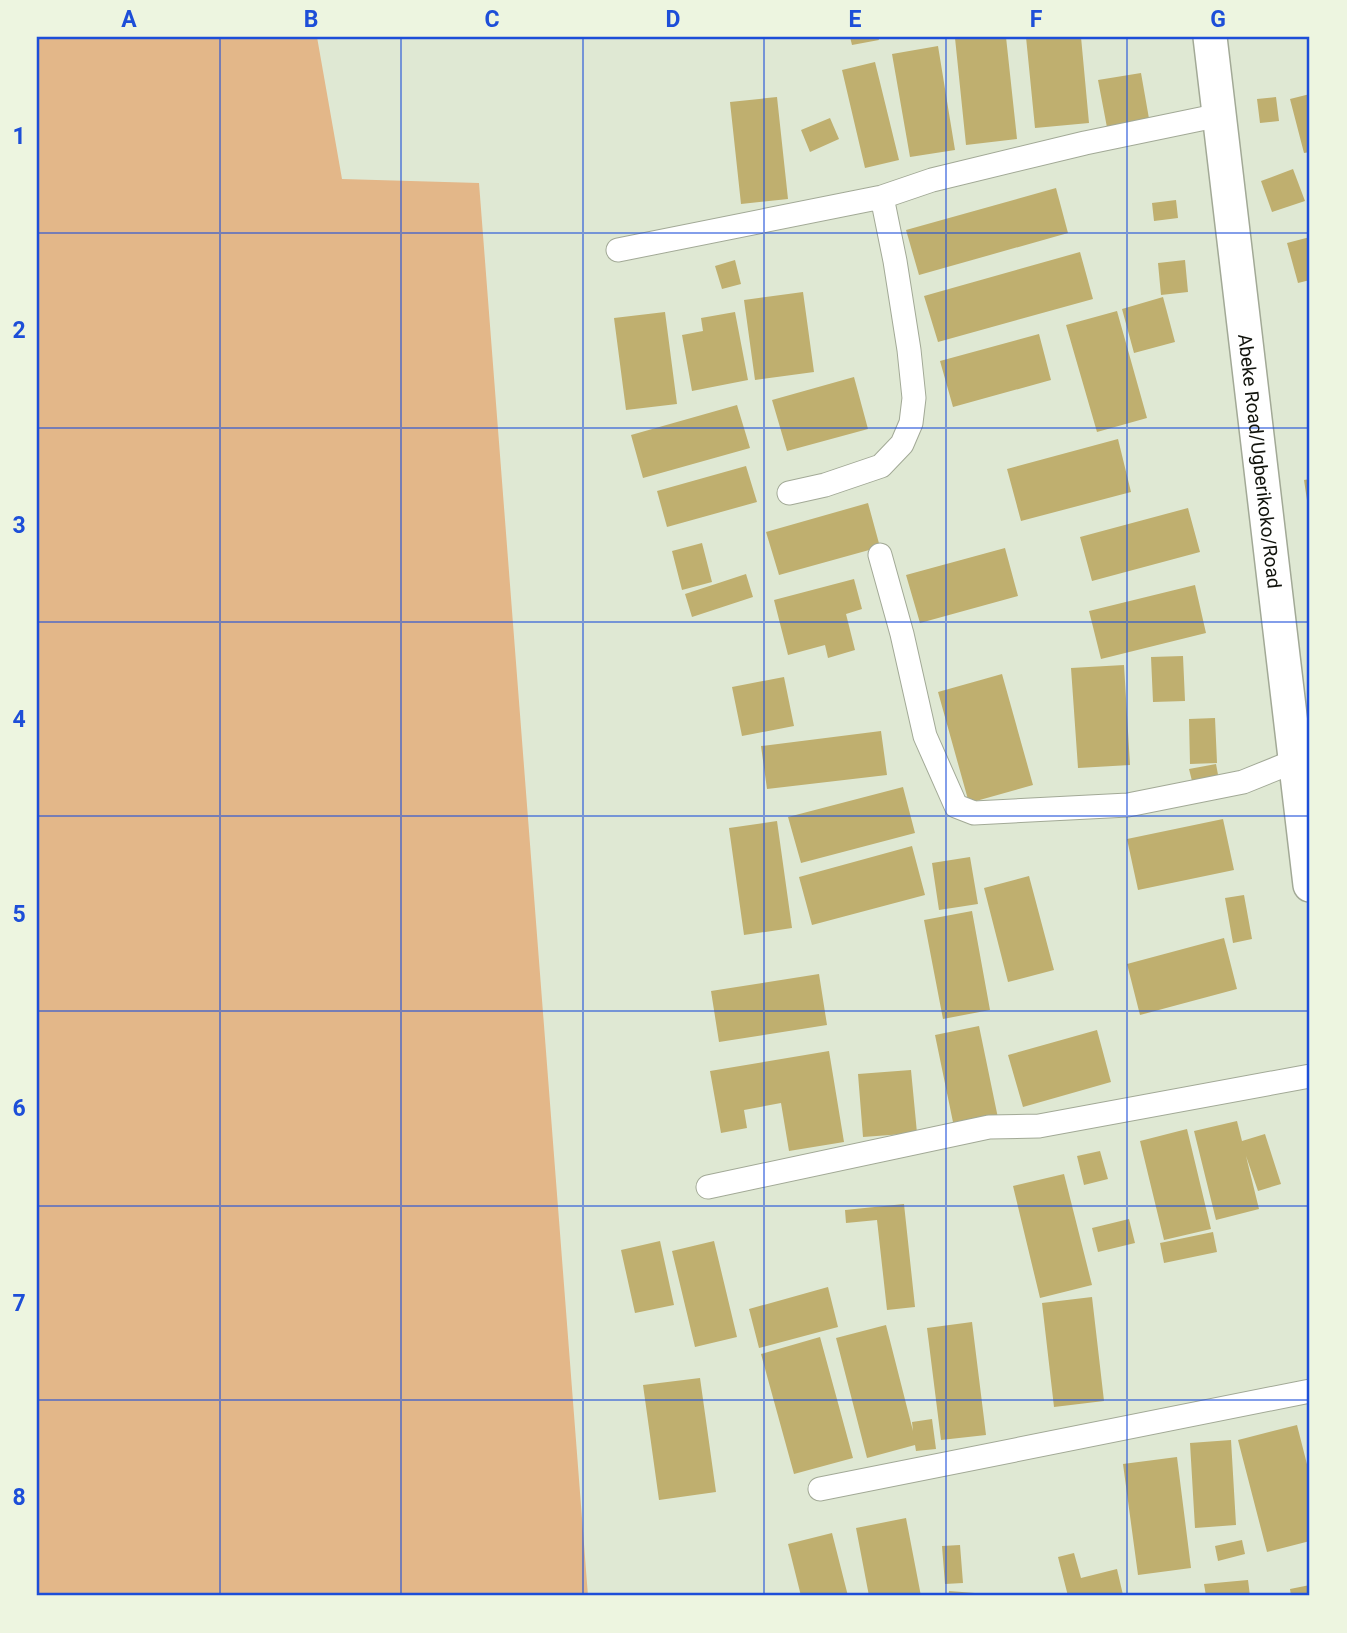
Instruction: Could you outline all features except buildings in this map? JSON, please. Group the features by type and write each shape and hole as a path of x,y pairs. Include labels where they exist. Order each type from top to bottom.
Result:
{"street":[{"name":"Abeke Road/Ugberikoko/Road","path":"1210,37 1310,885"},
{"path":"618,250 882,197 932,180 1085,143 1220,115"},
{"path":"789,493 825,485 881,466 902,444 912,424 914,398 909,350 882,197"},
{"path":"880,555 902,634 925,736 956,806 974,813 1128,804 1243,782 1295,761"},
{"path":"708,1187 989,1127 1039,1126 1310,1076"},
{"path":"820,1489 1310,1391"}],"shaded area":[{"path":"37,37 317,37 342,179 479,183 588,1596 37,1596"}]}
